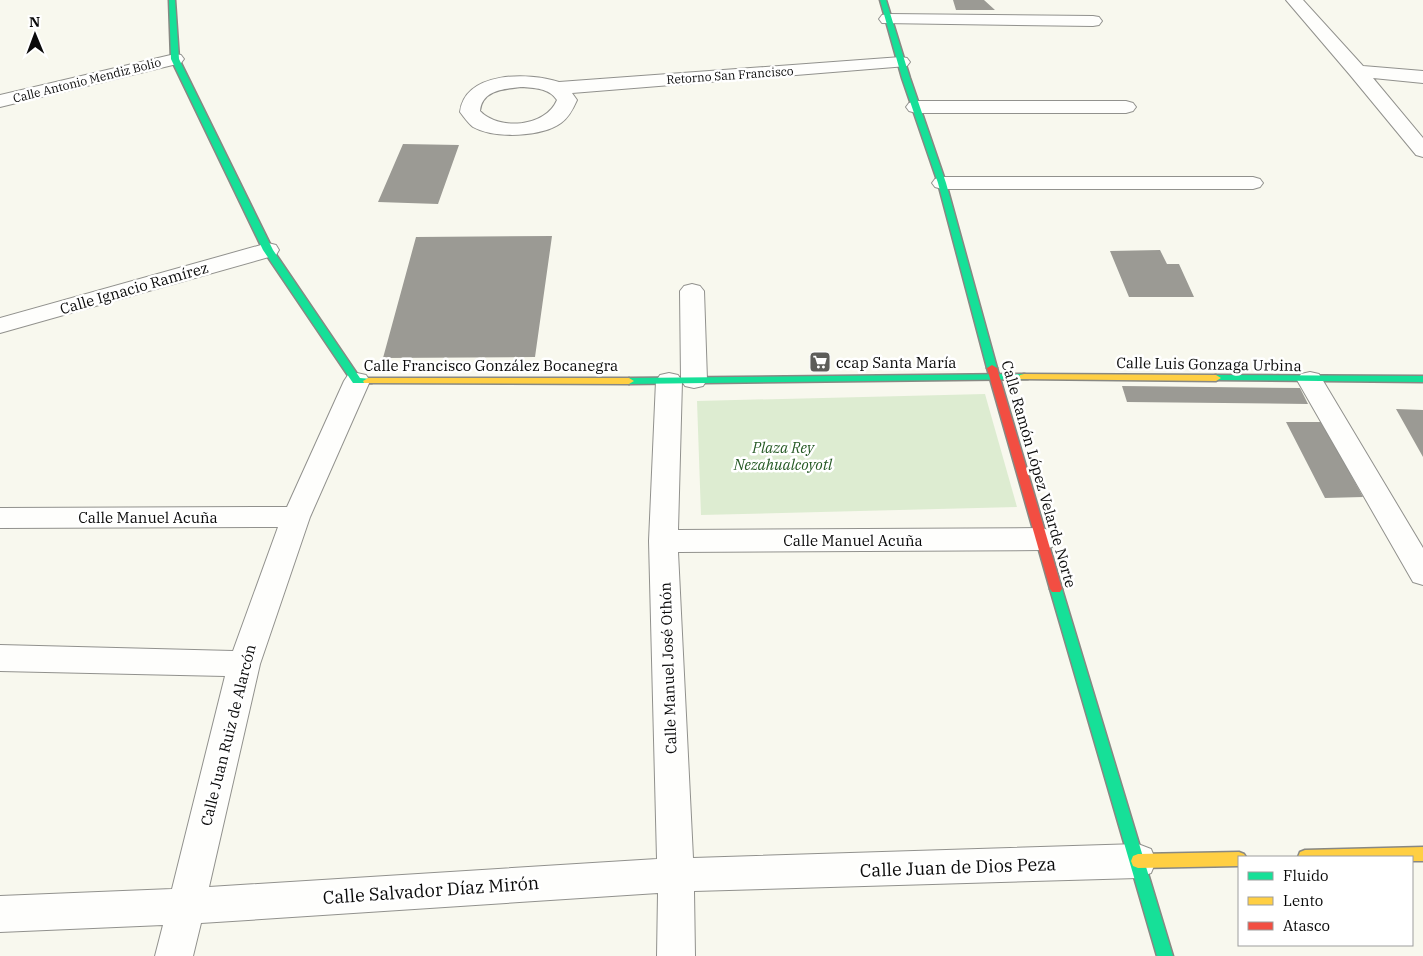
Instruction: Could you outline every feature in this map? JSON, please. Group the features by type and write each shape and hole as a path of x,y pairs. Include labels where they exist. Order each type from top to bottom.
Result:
{"street":[{"name":"Calle Francisco González Bocanegra","path":"172,0 175,58 268,250 357,380 681,381 994,377"},
{"name":"Calle Ramón López Velarde Norte","path":"883,0 942,183 994,377 1165,956"},
{"path":"1294,0 1357,71 1423,151"},
{"path":"888,19 1093,21"},
{"name":"Calle Antonio Mendiz Bolio","path":"0,100 175,58"},
{"name":"Retorno San Francisco","path":"563,94 904,70"},
{"path":"1357,71 1423,77"},
{"path":"916,107 1126,106"},
{"path":"942,183 1253,183"},
{"name":"Calle Ignacio Ramírez","path":"0,326 268,250"},
{"name":"Calle Manuel José Othón","path":"676,956 676,875 663,541 692,291"},
{"name":"Calle Luis Gonzaga Urbina","path":"994,377 1310,380 1423,379"},
{"name":"Calle Juan Ruiz de Alarcón","path":"174,956 244,664 296,517 357,380"},
{"path":"1310,380 1423,574"},
{"name":"Calle Manuel Acuña","path":"0,518 296,517"},
{"name":"Calle Manuel Acuña","path":"663,541 1042,539"},
{"path":"0,658 244,664"},
{"path":"1344,856 1423,854"},
{"name":"Calle Juan de Dios Peza","path":"676,875 1238,859"},
{"name":"Calle Salvador Díaz Mirón","path":"0,914 186,906 676,875"}],"green space":[{"name":"Plaza Rey Nezahualcoyotl","path":"985,394 1017,507 701,515 697,401"}],"building":[{"path":"953,0 984,0 995,10 956,10"},
{"path":"403,144 459,145 438,204 378,202"},
{"path":"552,236 535,357 383,358 416,237"},
{"path":"1160,250 1167,264 1179,264 1194,297 1129,297 1110,251"},
{"path":"1122,386 1300,388 1308,404 1127,402"},
{"path":"1396,409 1423,410 1423,457"},
{"path":"1286,422 1322,422 1363,497 1325,498"}],"traffic: fast":[{"path":"172,0 175,59 268,250 357,381 368,381"},
{"path":"883,0 906,78 942,183 992,368"},
{"path":"629,381 1024,377"},
{"path":"1216,378 1423,379"},
{"path":"1056,589 1165,956"}],"traffic: slow":[{"path":"1024,377 1216,378"},
{"path":"368,381 629,381"},
{"path":"1344,856 1423,854"},
{"path":"1138,861 1238,859"}],"traffic: jam":[{"path":"992,368 1056,589"}],"place":[{"name":"ccap Santa María","path":"820,362"}]}
